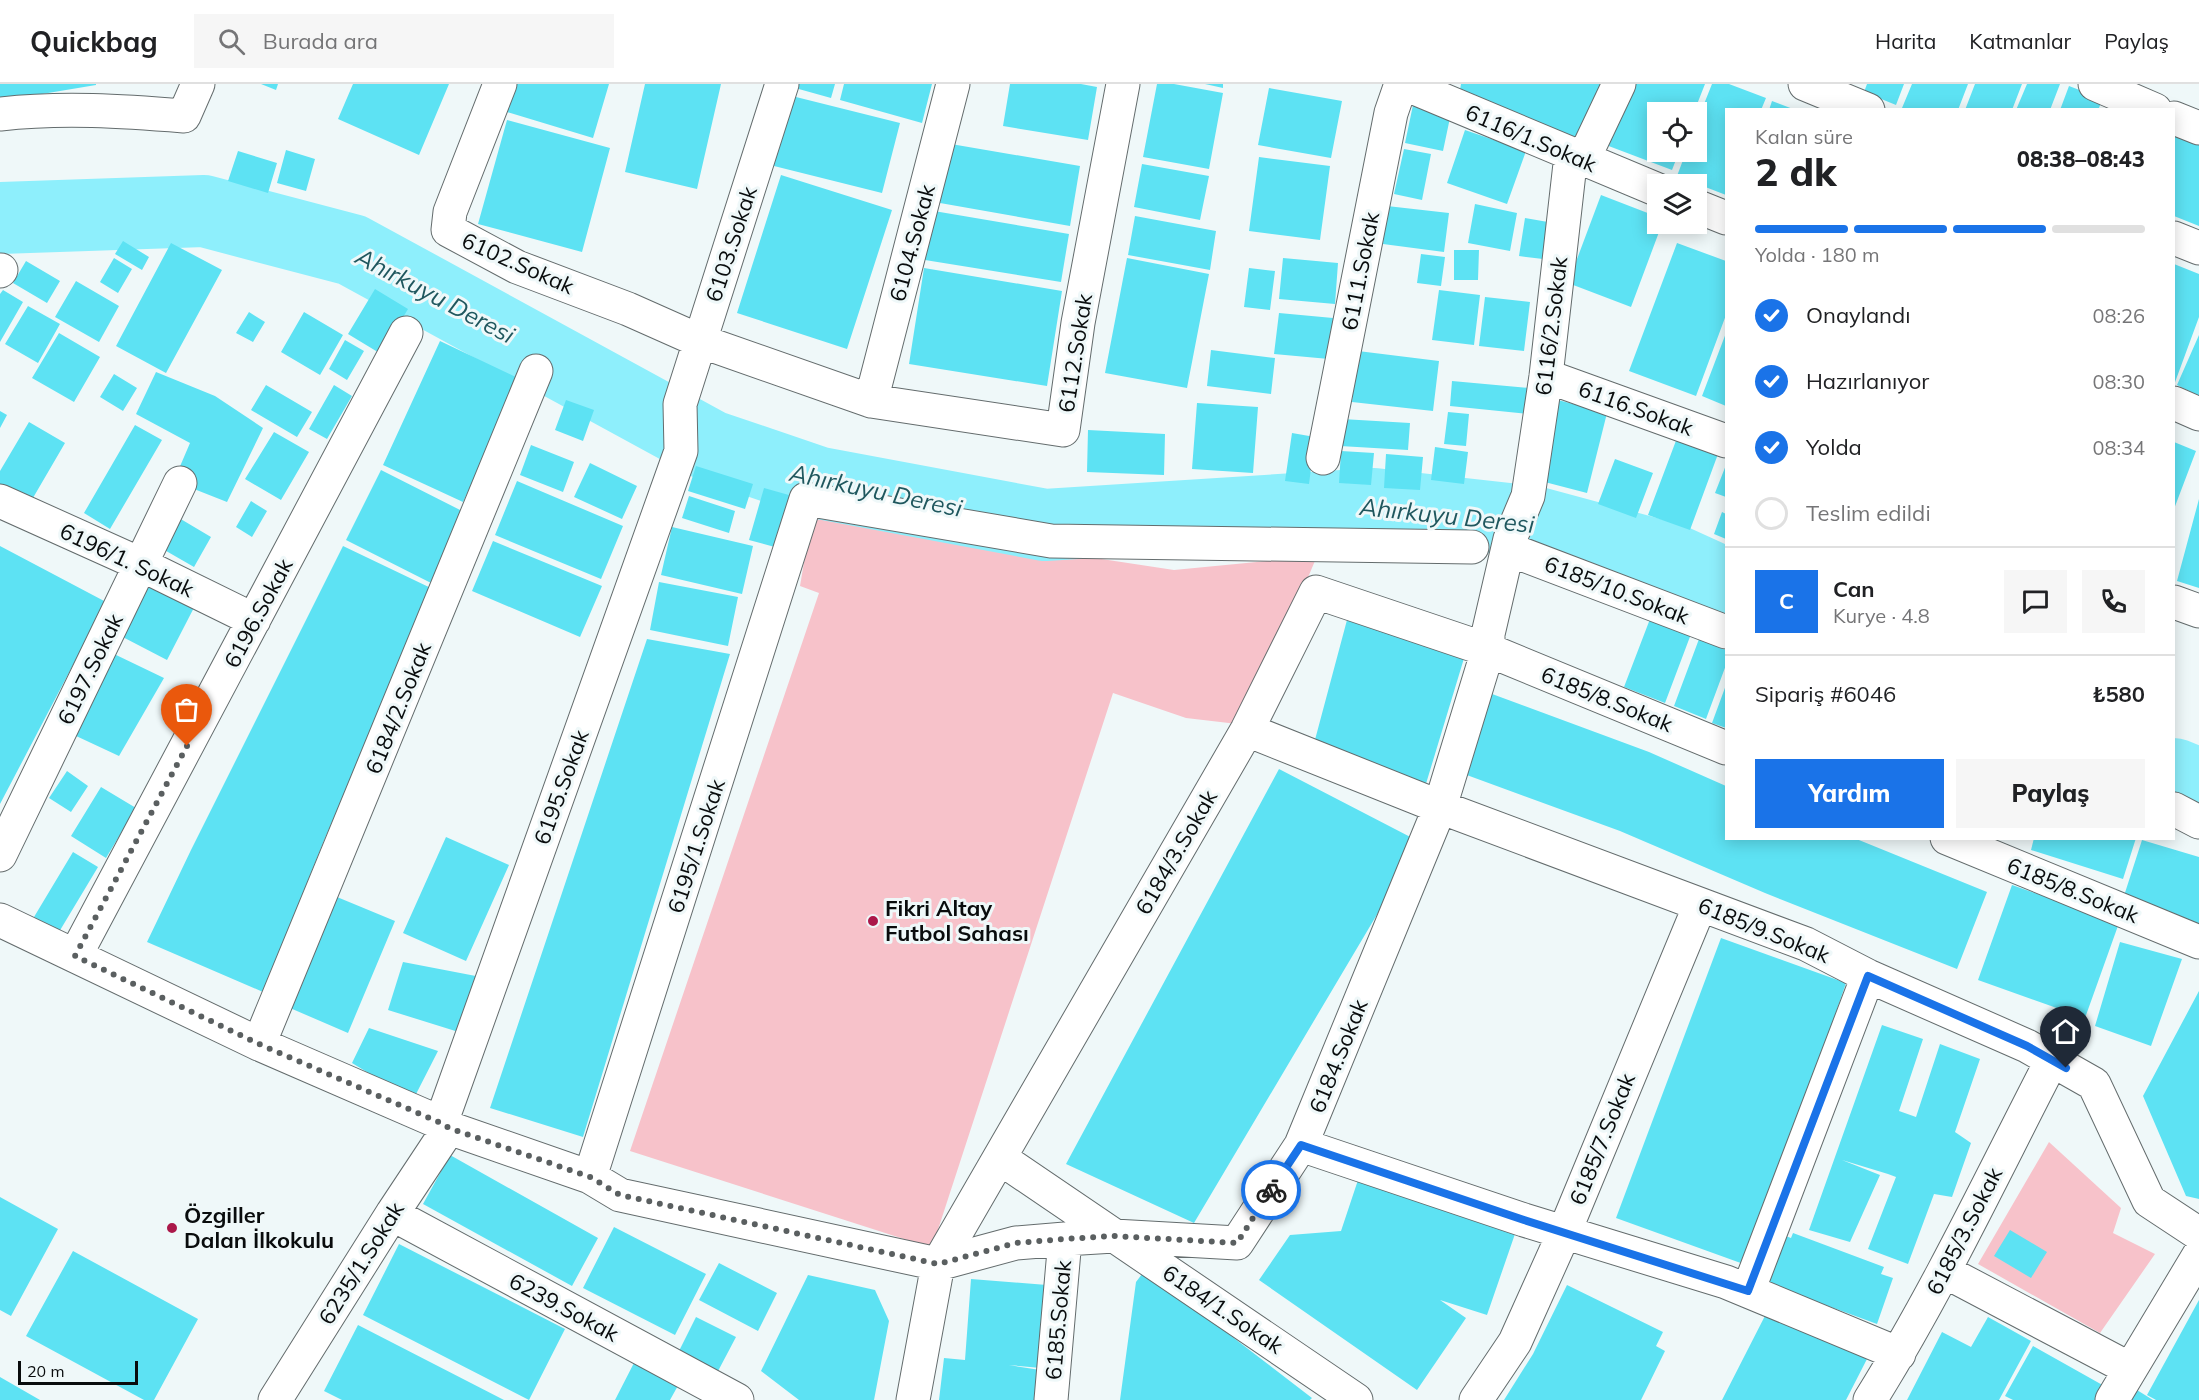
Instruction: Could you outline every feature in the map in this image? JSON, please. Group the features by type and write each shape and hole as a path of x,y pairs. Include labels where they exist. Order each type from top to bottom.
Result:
{"street":[{"path":"0,114 73,110 128,111 184,116 198,84"},
{"name":"6102.Sokak","path":"500,84 450,212 448,230 517,267 700,340"},
{"name":"6103.Sokak","path":"681,451 680,404 782,84"},
{"name":"6104.Sokak","path":"871,401 953,84"},
{"name":"6112.Sokak","path":"871,401 1063,430 1078,323 1123,84"},
{"name":"6116/1.Sokak","path":"1403,84 1647,186"},
{"name":"6111.Sokak","path":"1323,458 1391,113 1403,84"},
{"name":"6116/2.Sokak","path":"1509,544 1528,496 1577,157 1619,84"},
{"path":"1805,84 1863,108"},
{"path":"2095,84 2150,108"},
{"path":"2175,118 2199,128"},
{"path":"1707,210 1725,218"},
{"path":"2175,238 2199,248"},
{"name":"6196.Sokak","path":"75,956 406,333"},
{"path":"700,340 871,401"},
{"name":"6184/2.Sokak","path":"259,1044 536,371"},
{"name":"6116.Sokak","path":"1546,375 1725,441"},
{"path":"2175,403 2199,414"},
{"name":"6195.Sokak","path":"445,1125 681,451"},
{"name":"6197.Sokak","path":"0,855 180,483"},
{"name":"6195/1.Sokak","path":"590,1177 806,499 1051,541 1472,547"},
{"name":"6196/1. Sokak","path":"0,501 140,564 254,620"},
{"name":"6184.Sokak","path":"0,920 259,1044 445,1125 590,1177 620,1195 938,1264 1016,1243 1065,1239 1114,1236 1237,1243 1301,1145 1440,807 1488,650 1488,634 1509,544"},
{"name":"6185/10.Sokak","path":"1509,544 1725,632"},
{"name":"6184/3.Sokak","path":"913,1400 938,1264 1247,730 1316,592 1488,650"},
{"path":"2175,602 2199,611"},
{"name":"6185/8.Sokak","path":"1488,650 1725,748"},
{"name":"6185/9.Sokak","path":"1247,730 1440,807 1806,944 1868,976 2027,1046 2094,1084 2149,1201 2199,1234"},
{"path":"2175,810 2199,822"},
{"name":"6185/8.Sokak","path":"1952,840 2199,942"},
{"name":"6185/7.Sokak","path":"1476,1400 1515,1342 1564,1233 1700,905"},
{"path":"1748,1291 1868,976"},
{"name":"6185/3.Sokak","path":"1870,1400 1899,1354 1944,1271 2052,1060"},
{"name":"6235/1.Sokak","path":"275,1400 445,1125"},
{"path":"1301,1145 1564,1233 1748,1291 1899,1354"},
{"name":"6184/1.Sokak","path":"1000,1158 1356,1400"},
{"name":"6239.Sokak","path":"392,1214 737,1400"},
{"name":"6185.Sokak","path":"1050,1400 1065,1239"},
{"path":"2112,1400 2199,1255"},
{"path":"1944,1271 2130,1369"}],"shaded area":[{"name":"Fikri Altay Futbol Sahası","path":"812,515 1174,570 1317,556 1246,725 1186,718 1113,693 932,1248 630,1151 819,593 800,586"},
{"path":"2049,1142 2121,1208 2113,1233 2155,1254 2100,1333 1978,1264"}],"building":[{"path":"0,84 96,84 96,85 0,101"},
{"path":"261,84 278,84 276,90"},
{"path":"353,84 449,84 419,155 338,119"},
{"path":"517,84 609,84 593,138 507,112"},
{"path":"645,84 721,84 697,189 625,172"},
{"path":"788,84 835,84 831,98 788,86"},
{"path":"844,84 932,84 922,123 840,100"},
{"path":"1010,84 1081,84 1097,87 1088,140 1003,126"},
{"path":"1157,84 1174,84 1223,93 1209,169 1143,157"},
{"path":"1205,84 1223,84 1223,88"},
{"path":"1461,84 1605,84 1586,143 1460,90"},
{"path":"1629,84 1705,84 1698,102 1647,102 1647,161 1606,145"},
{"path":"1712,84 1729,84 1766,98 1762,108 1725,108 1725,195 1707,188 1707,174 1678,174 1682,162 1707,162 1707,102 1705,102"},
{"path":"1867,84 1904,84 1896,105 1864,92"},
{"path":"1912,84 1968,84 1959,108 1902,108"},
{"path":"1975,84 2022,84 2013,108 1966,108"},
{"path":"2027,84 2060,84 2051,108 2017,108"},
{"path":"2069,86 2103,99 2099,108 2061,108"},
{"path":"1269,88 1342,101 1331,158 1258,145"},
{"path":"788,95 900,123 882,193 770,165"},
{"path":"1772,101 1790,108 1770,108"},
{"path":"1413,105 1451,113 1443,151 1405,143"},
{"path":"507,120 610,148 582,252 478,224"},
{"path":"2175,127 2199,137 2199,226 2175,216"},
{"path":"1465,130 1526,151 1507,204 1447,183"},
{"path":"951,144 1080,166 1070,226 940,203"},
{"path":"1404,149 1431,154 1422,200 1394,194"},
{"path":"286,150 315,159 306,191 277,183"},
{"path":"238,151 277,163 268,193 228,181"},
{"path":"1259,157 1330,166 1320,240 1249,231"},
{"path":"1651,162 1675,162 1672,170"},
{"path":"1142,164 1209,176 1200,220 1134,207"},
{"path":"781,175 892,210 847,349 737,313"},
{"path":"1601,195 1647,213 1647,234 1658,234 1631,307 1568,283"},
{"path":"1475,204 1517,213 1510,251 1468,243"},
{"path":"1387,206 1449,213 1444,252 1383,244"},
{"path":"934,211 1069,234 1061,282 925,260"},
{"path":"1135,216 1216,231 1210,270 1128,255"},
{"path":"1525,218 1548,222 1543,259 1519,256"},
{"path":"123,241 149,257 142,270 115,254"},
{"path":"171,243 222,270 166,373 116,346"},
{"path":"1677,243 1725,261 1725,318 1696,396 1629,371"},
{"path":"1454,250 1479,250 1478,280 1454,280"},
{"path":"1421,254 1445,257 1441,286 1417,283"},
{"path":"114,258 132,269 118,293 100,282"},
{"path":"1127,258 1209,274 1187,388 1105,373"},
{"path":"1283,258 1338,263 1335,304 1279,299"},
{"path":"26,261 60,281 47,303 13,283"},
{"path":"2175,264 2199,274 2199,317 2175,382"},
{"path":"924,268 1062,291 1047,386 909,364"},
{"path":"1249,268 1275,271 1270,310 1244,307"},
{"path":"76,281 119,306 99,342 55,317"},
{"path":"375,289 408,309 381,354 348,334"},
{"path":"3,290 23,302 0,342 0,294"},
{"path":"1439,290 1480,295 1474,345 1432,340"},
{"path":"1485,297 1530,302 1524,351 1479,346"},
{"path":"28,306 60,324 38,363 5,344"},
{"path":"249,312 265,322 253,342 236,333"},
{"path":"304,312 343,335 320,375 281,352"},
{"path":"1279,313 1333,318 1329,359 1274,354"},
{"path":"59,333 100,357 74,402 32,378"},
{"path":"2199,335 2199,396 2177,385"},
{"path":"1725,336 1725,406 1702,396"},
{"path":"345,340 364,351 347,380 329,369"},
{"path":"440,341 520,379 463,502 383,465"},
{"path":"1211,350 1275,358 1271,394 1207,386"},
{"path":"1358,351 1439,361 1433,411 1352,402"},
{"path":"156,372 215,396 263,428 227,502 194,489 178,471 190,443 136,414"},
{"path":"114,374 137,388 123,411 100,397"},
{"path":"1452,381 1530,388 1528,414 1450,406"},
{"path":"266,385 312,412 297,437 251,410"},
{"path":"334,385 352,396 327,439 309,429"},
{"path":"566,400 594,410 583,441 555,430"},
{"path":"1558,400 1607,413 1587,493 1537,480"},
{"path":"1197,403 1258,407 1253,473 1192,469"},
{"path":"0,411 7,415 0,428"},
{"path":"1448,412 1469,414 1466,446 1444,444"},
{"path":"1342,419 1410,423 1408,450 1340,446"},
{"path":"29,422 65,443 30,503 0,486 0,471"},
{"path":"135,425 162,440 110,529 84,513"},
{"path":"1088,430 1165,434 1164,475 1087,472"},
{"path":"274,432 309,452 281,500 245,479"},
{"path":"1292,433 1315,437 1309,484 1285,481"},
{"path":"1677,438 1718,454 1690,530 1648,515"},
{"path":"2175,442 2196,451 2175,506"},
{"path":"531,445 574,462 563,492 520,475"},
{"path":"1435,447 1468,452 1464,484 1431,480"},
{"path":"1341,451 1374,453 1371,485 1339,483"},
{"path":"1386,454 1423,457 1420,490 1384,488"},
{"path":"1615,459 1653,473 1636,518 1598,504"},
{"path":"590,463 637,486 622,519 574,497"},
{"path":"696,466 753,484 745,509 688,491"},
{"path":"1725,468 1725,497 1715,493"},
{"path":"381,470 470,515 435,585 346,540"},
{"path":"517,481 623,526 601,579 495,535"},
{"path":"764,488 796,497 782,549 749,540"},
{"path":"689,496 735,511 729,533 682,518"},
{"path":"2199,499 2199,588 2177,581"},
{"path":"251,501 267,511 252,537 236,527"},
{"path":"1722,512 1725,514 1725,539 1714,534"},
{"path":"179,518 211,537 194,567 161,548"},
{"path":"672,527 753,546 742,594 661,575"},
{"path":"493,541 602,586 580,637 472,591"},
{"path":"0,546 106,602 0,804"},
{"path":"343,546 435,590 325,838 263,992 147,942"},
{"path":"149,569 200,596 167,660 115,633"},
{"path":"659,582 738,597 728,646 650,630"},
{"path":"1650,619 1691,634 1665,703 1624,687"},
{"path":"1347,620 1465,655 1425,787 1312,751"},
{"path":"647,639 730,654 583,1137 490,1108"},
{"path":"1699,639 1725,650 1725,668 1706,719 1674,706"},
{"path":"112,653 164,678 119,756 74,735"},
{"path":"1725,688 1725,728 1712,723"},
{"path":"1484,691 1649,752 1725,786 1725,840 1859,840 1987,892 1957,969 1765,893 1620,831 1464,774"},
{"path":"1279,769 1420,842 1194,1223 1066,1164"},
{"path":"67,771 88,786 71,812 49,798"},
{"path":"101,787 136,808 106,858 71,836"},
{"path":"446,837 509,865 466,961 403,933"},
{"path":"2034,840 2135,840 2123,879 2031,850"},
{"path":"2142,840 2199,857 2199,924 2122,902"},
{"path":"73,852 98,867 59,932 34,917"},
{"path":"2012,885 2119,923 2085,1018 1978,980"},
{"path":"337,897 395,921 348,1033 290,1008"},
{"path":"1721,938 1846,983 1749,1266 1616,1218"},
{"path":"2120,942 2182,959 2151,1046 2095,1026"},
{"path":"403,962 481,977 465,1034 388,1010"},
{"path":"2199,991 2199,1199 2186,1196 2143,1096"},
{"path":"1882,1025 1923,1039 1899,1111 1916,1117 1940,1044 1980,1059 1955,1132 1971,1143 1952,1197 1934,1194 1908,1264 1868,1249 1896,1177 1888,1174 1842,1160 1880,1175 1850,1242 1809,1230"},
{"path":"369,1028 438,1051 413,1100 352,1063"},
{"path":"450,1155 598,1238 572,1286 423,1204"},
{"path":"1359,1177 1516,1231 1487,1315 1440,1300 1466,1318 1417,1390 1259,1280 1290,1235 1341,1231"},
{"path":"0,1197 58,1229 11,1316 0,1310"},
{"path":"614,1227 706,1274 675,1335 583,1288"},
{"path":"2010,1230 2047,1252 2031,1278 1994,1256"},
{"path":"1775,1232 1791,1238 1793,1233 1884,1267 1881,1274 1893,1278 1877,1324 1758,1280"},
{"path":"399,1244 565,1329 529,1400 363,1315"},
{"path":"73,1251 198,1319 154,1400 144,1400 26,1336"},
{"path":"719,1263 777,1293 758,1331 699,1300"},
{"path":"1145,1270 1312,1398 1310,1400 1120,1400 1136,1282"},
{"path":"808,1275 875,1290 889,1321 874,1400 799,1400 761,1371"},
{"path":"971,1279 1047,1285 1041,1368 1009,1365 1040,1370 1036,1400 939,1400 944,1358 965,1360"},
{"path":"1567,1285 1663,1332 1656,1346 1665,1351 1641,1400 1504,1400 1533,1354"},
{"path":"2199,1300 2199,1400 2156,1400 2147,1395"},
{"path":"1769,1308 1867,1359 1846,1400 1722,1400"},
{"path":"696,1317 736,1337 717,1373 678,1353"},
{"path":"1988,1317 2031,1341 1999,1400 1907,1400 1942,1332 1971,1347"},
{"path":"358,1325 504,1400 342,1400 324,1391"},
{"path":"2033,1346 2106,1387 2099,1400 2013,1400 2005,1396"},
{"path":"636,1359 680,1382 670,1400 615,1400"},
{"path":"0,1377 40,1400 0,1400"},
{"path":"2132,1387 2145,1395 2153,1400 2124,1400"}],"waterway":[{"name":"Ahırkuyu Deresi","path":"0,218 204,211 352,250 711,446 820,483 1045,525 1374,504 1534,522 1671,559 1725,584"},
{"name":"Ahırkuyu Deresi","path":"2175,774 2199,784"}],"way so far":[{"path":"187,746 75,956 259,1044 449,1128 590,1177 620,1195 938,1264 1016,1243 1065,1239 1114,1236 1237,1243 1271,1190"}],"place":[{"name":"Fikri Altay Futbol Sahası","path":"873,921"},
{"name":"Özgiller Dalan İlkokulu","path":"172,1228"}],"route":[{"path":"1271,1190 1301,1145 1524,1220 1726,1282 1748,1291 1868,976 2027,1046 2066,1068"}]}
